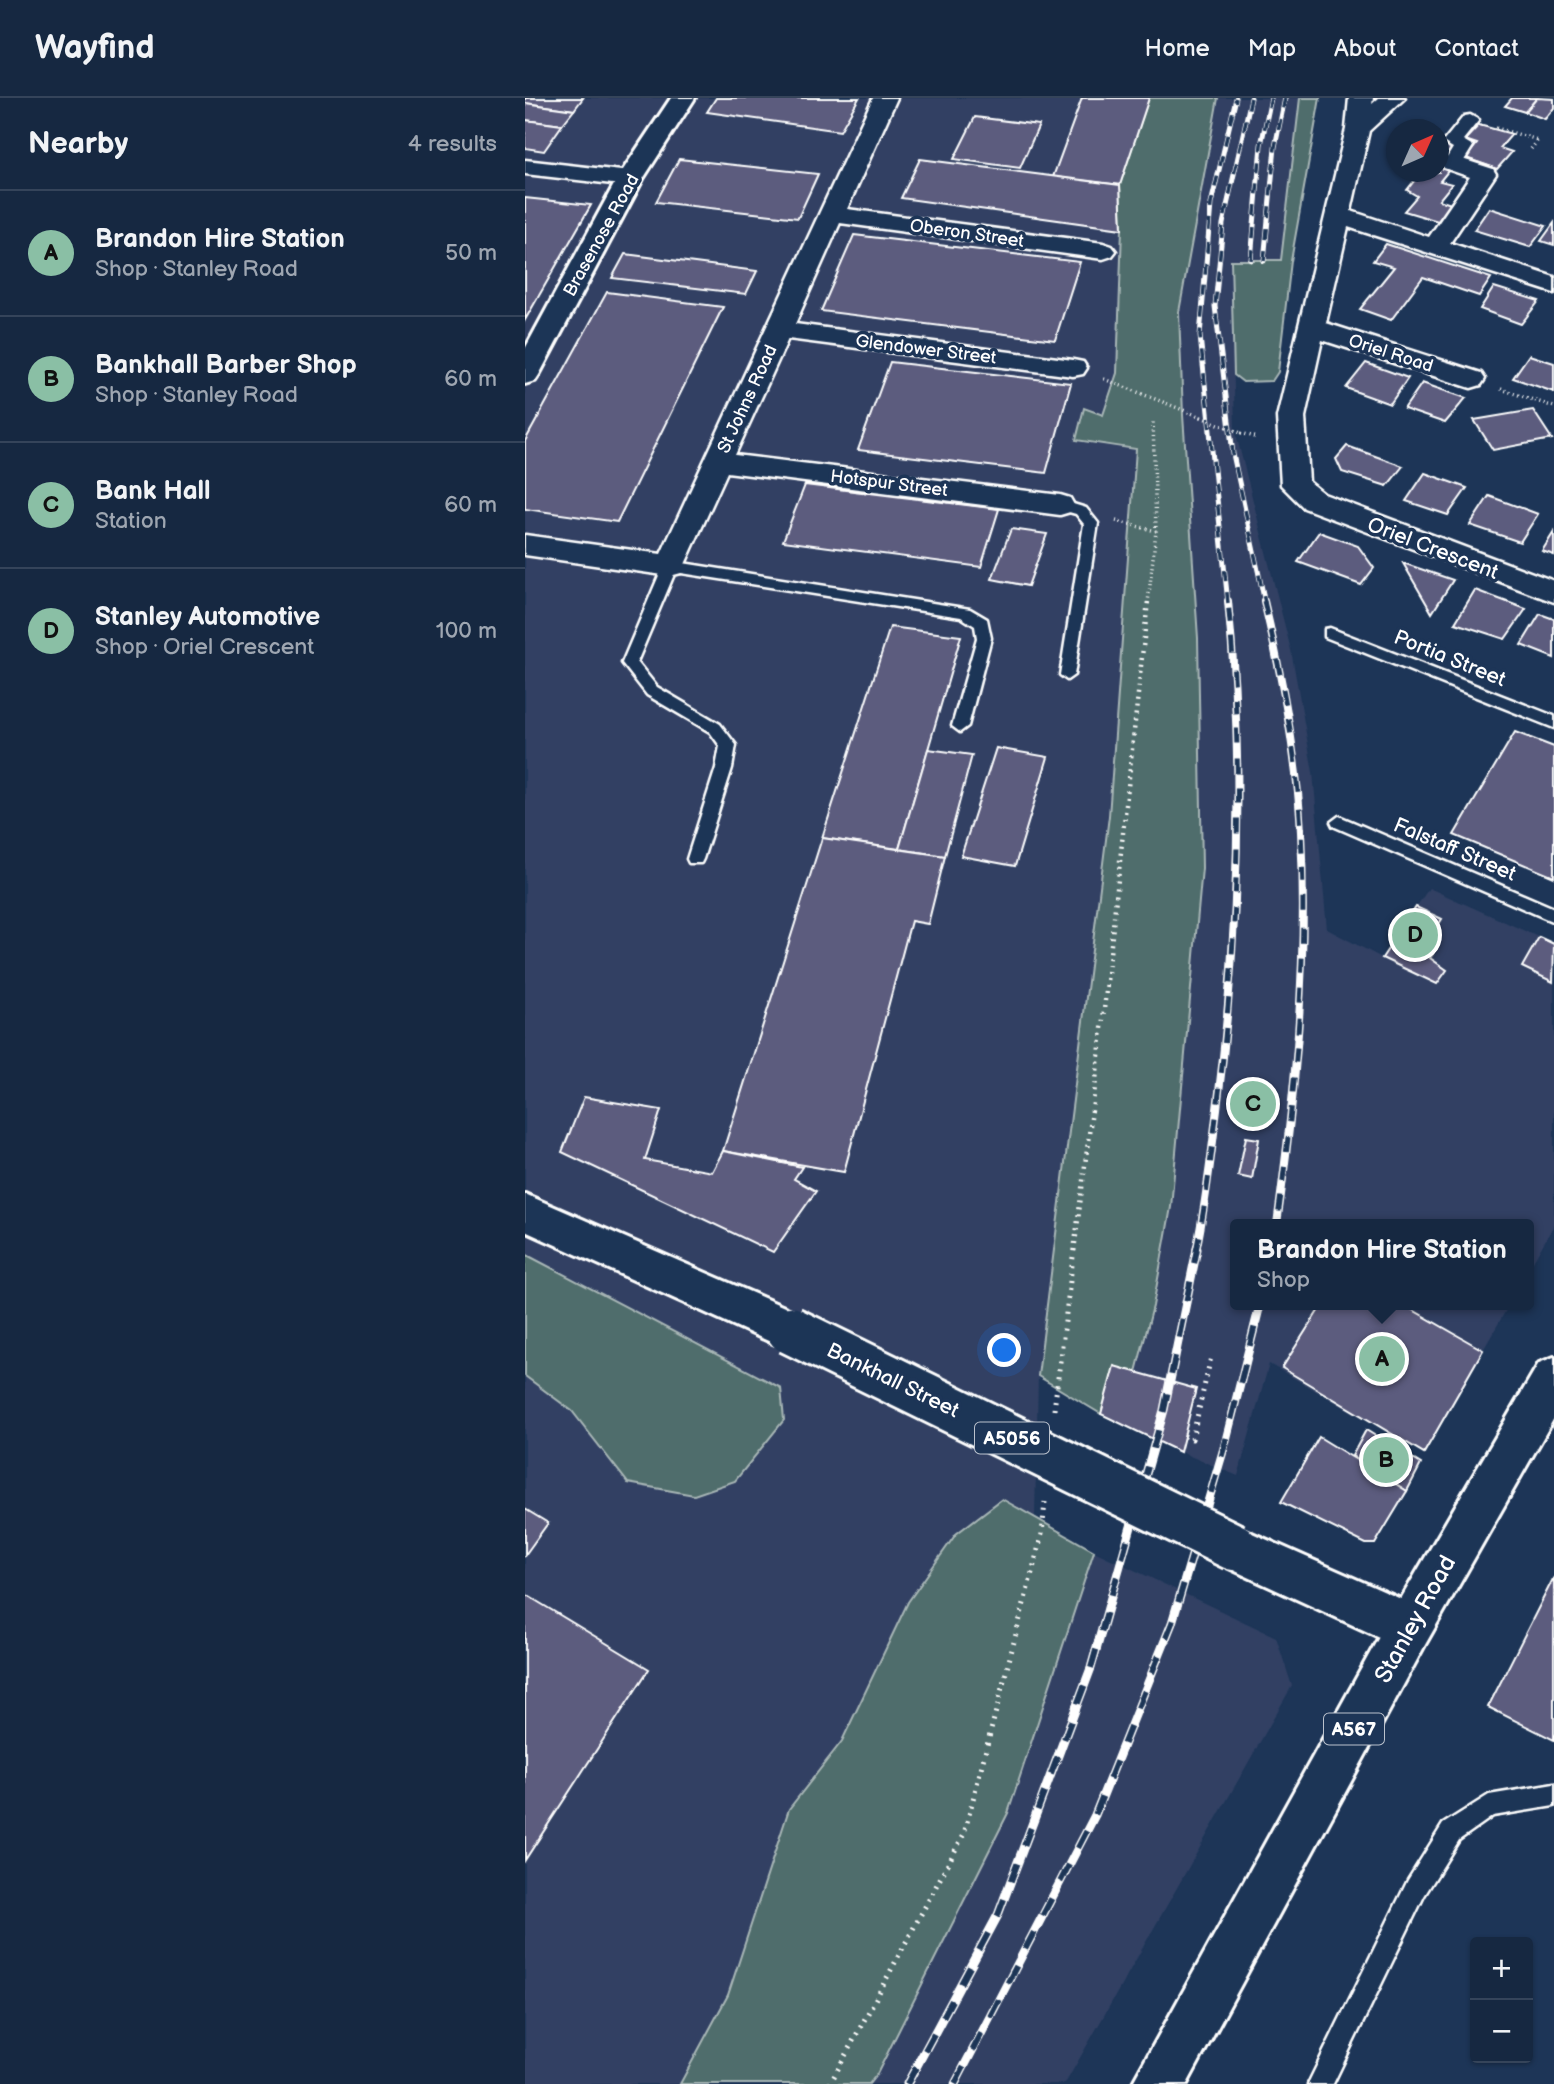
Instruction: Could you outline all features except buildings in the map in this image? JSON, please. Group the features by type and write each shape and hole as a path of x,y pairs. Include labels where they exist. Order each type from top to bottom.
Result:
{"main road":[{"name":"Brasenose Road","path":"525,375 630,179 683,98"},
{"name":"Bankhall Street","path":"525,1212 790,1330 1234,1547 1410,1627"},
{"name":"Stanley Road","path":"1158,2084 1410,1627 1554,1377"}],"street":[{"name":"St Johns Road","path":"670,566 885,98"},
{"path":"1311,327 1357,129 1361,98"},
{"path":"1357,129 1393,98"},
{"path":"1435,247 1493,177 1453,163 1464,146 1452,142 1470,120"},
{"path":"525,167 630,179"},
{"name":"Oberon Street","path":"831,214 1103,251"},
{"path":"1337,215 1554,285"},
{"name":"Oriel Road","path":"1311,327 1471,379"},
{"name":"Oriel Crescent","path":"1311,327 1291,416 1295,485 1314,501 1554,592"},
{"name":"Glendower Street","path":"779,330 1073,368"},
{"name":"Hotspur Street","path":"718,462 1060,505"},
{"path":"525,545 670,566"}],"lane":[{"path":"1060,505 1081,512 1091,523 1067,675"},
{"path":"695,859 724,768 728,745 715,728 652,691 629,663 670,566 965,613 982,623 984,638 960,726"},
{"name":"Portia Street","path":"1330,633 1554,722"},
{"name":"Falstaff Street","path":"1339,822 1554,915"},
{"path":"1320,2084 1416,1888 1451,1832 1489,1806 1554,1795"}],"path":[{"path":"1470,120 1538,140 1531,149"},
{"path":"1102,378 1257,438"},
{"path":"1471,379 1554,407"},
{"path":"1054,1413 1099,1056 1156,531 1153,420"},
{"path":"1091,523 1109,520 1156,531"},
{"path":"1184,1436 1192,1439 1211,1357"},
{"path":"829,2084 964,1834 1042,1534 1046,1494"}],"shaded area":[{"path":"525,98 1149,98 1120,185 1122,229 1117,373 1103,415 1077,440 1136,449 1109,816 1038,1376 1035,1518 1001,1500 908,1602 842,1741 789,1809 728,1995 680,2084 525,2084"},
{"path":"1218,98 1300,98 1281,260 1231,261 1235,430 1291,650 1313,772 1327,929 1382,958 1429,888 1554,944 1554,1225 1534,1260 1534,1219 1230,1219 1230,1310 1506,1310 1424,1453 1269,1364 1238,1476 1180,1452 1114,1366 1153,1306 1171,1207 1202,868 1198,638 1179,312"},
{"path":"1094,1551 1276,1637 1292,1686 1065,2084 869,2084 1008,1813"}],"green space":[{"path":"1149,98 1218,98 1179,312 1198,638 1202,868 1171,1207 1153,1306 1136,1372 1101,1414 1038,1376 1109,816 1136,449 1076,440 1084,408 1103,415 1117,373 1122,229 1120,185"},
{"path":"1300,98 1320,98 1291,261 1278,372 1272,381 1243,382 1234,375 1231,260 1281,260"},
{"path":"525,1254 781,1388 784,1420 735,1481 694,1495 628,1483 572,1411 525,1376"},
{"path":"1002,1499 1094,1551 1008,1813 877,2074 869,2084 680,2084 728,1995 789,1809 842,1741 908,1602 956,1534"}],"railway":[{"path":"1228,603 1200,336 1211,204 1236,98"},
{"path":"1251,98 1223,224 1215,306 1233,454 1265,603"},
{"path":"1251,260 1261,145 1271,98"},
{"path":"1264,261 1275,147 1285,98"},
{"path":"1196,1251 1217,1109 1234,919 1238,792 1228,601"},
{"path":"1264,601 1283,687 1292,745 1299,803 1303,881 1298,1028 1278,1219"},
{"path":"907,2084 998,1915 1091,1668 1164,1410 1197,1249"},
{"path":"955,2084 1095,1815 1172,1623 1224,1448 1259,1310"}],"place":[{"name":"Stanley Automotive","path":"1415,935"},
{"name":"Bank Hall","path":"1253,1104"},
{"name":"Brandon Hire Station","path":"1382,1359"},
{"name":"Bankhall Barber Shop","path":"1386,1460"}]}
